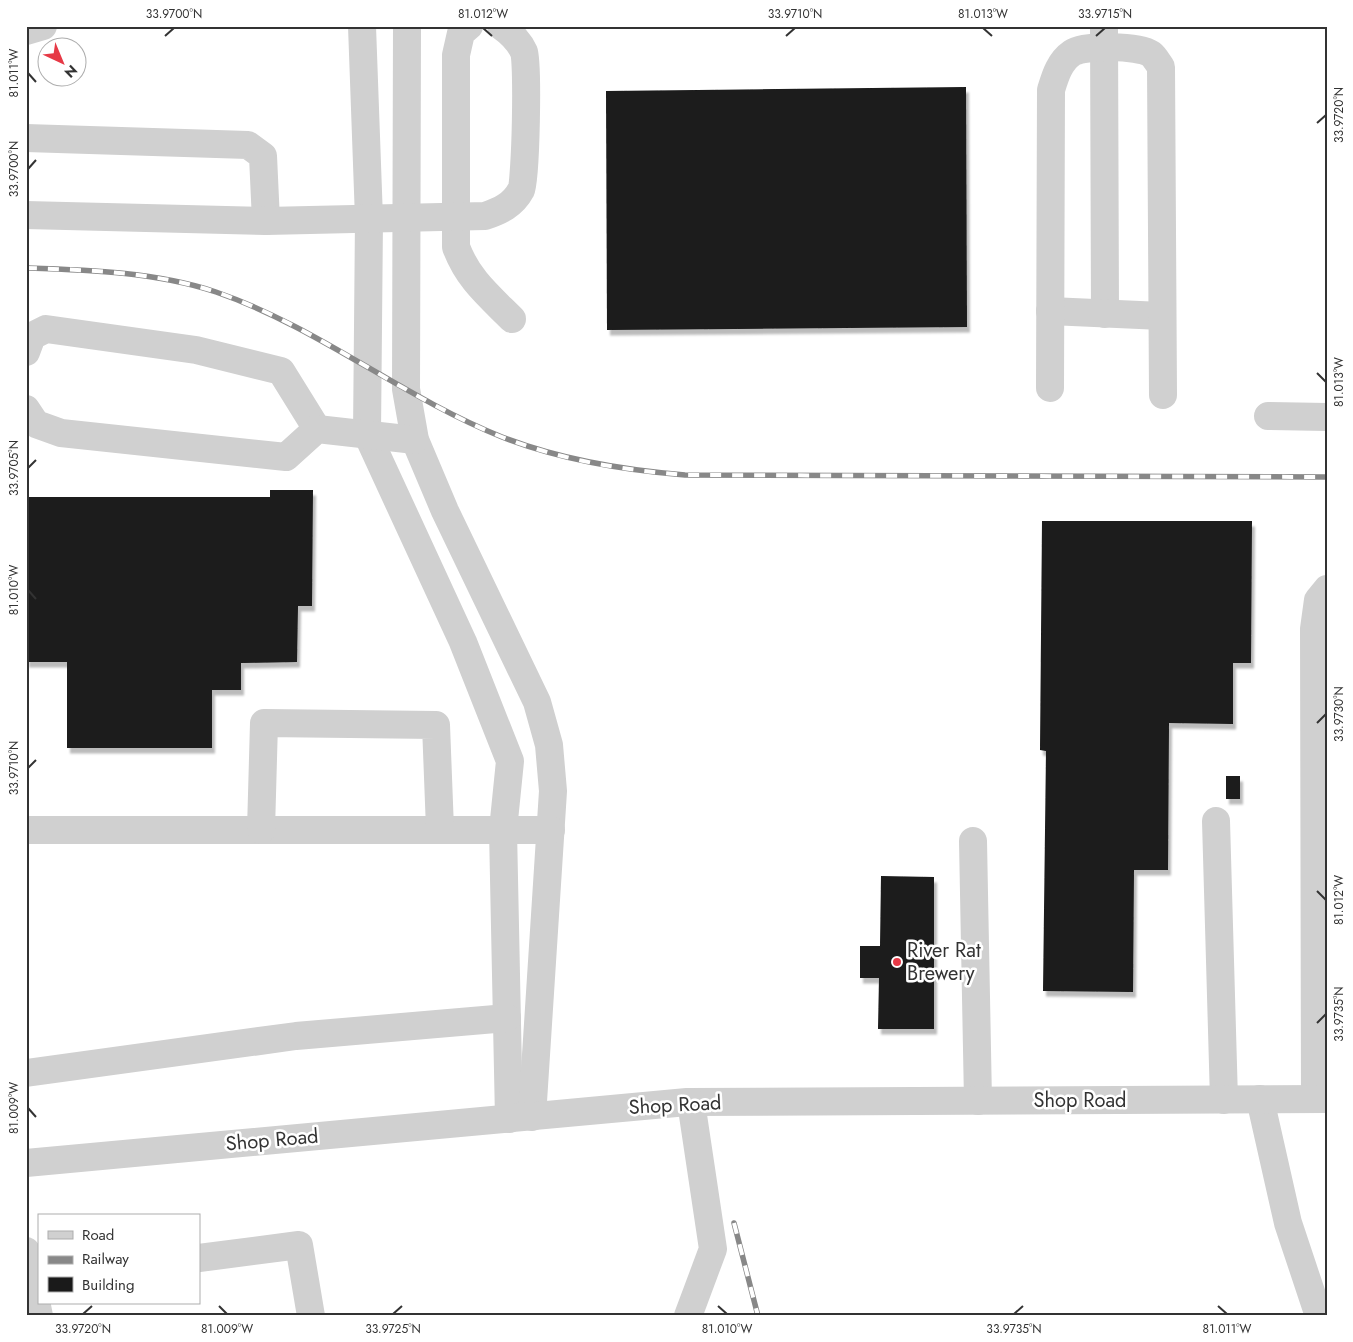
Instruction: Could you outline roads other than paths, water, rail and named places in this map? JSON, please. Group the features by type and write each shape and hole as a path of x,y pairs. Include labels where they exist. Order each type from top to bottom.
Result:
{"street":[{"path":"26,31 43,26"},
{"path":"362,26 369,219 366,434 463,642 510,761 503,830 507,1018 521,1118"},
{"path":"407,26 406,389 415,440 445,511 537,702 549,745 553,792 551,830 521,1118"},
{"path":"469,26 461,33 456,55 458,217 456,246 464,267 475,282 512,319"},
{"path":"26,215 266,221 485,216 505,209 521,190 525,167 525,53 513,34 501,26"},
{"path":"1104,37 1105,314"},
{"path":"1050,388 1051,90 1057,70 1070,55 1104,37 1152,54 1160,67 1163,395"},
{"path":"26,138 248,145 263,156 266,221"},
{"path":"1050,310 1162,316"},
{"path":"26,352 32,336 46,329 196,350 281,371 317,429"},
{"path":"26,409 36,424 61,433 286,457 317,429 415,440"},
{"path":"1268,416 1327,417"},
{"path":"1321,1099 1321,857 1314,629 1318,600 1327,589"},
{"path":"261,830 264,723 436,725 440,829"},
{"path":"1216,821 1224,1100"},
{"path":"26,830 551,830"},
{"path":"973,841 978,1101"},
{"path":"26,1073 296,1036 507,1018"},
{"path":"1260,1099 1288,1223 1319,1316"},
{"name":"Shop Road","path":"26,1164 691,1102 1321,1099"},
{"path":"688,1316 713,1249 691,1102"},
{"path":"200,1258 299,1245 312,1316"},
{"path":"26,1251 35,1280 38,1302"}],"railway":[{"path":"26,268 98,271 146,276 193,285 216,292 290,324 465,421 524,445 569,458 615,467 685,475 1327,477"},
{"path":"734,1223 758,1316"}],"place":[{"name":"River Rat Brewery","path":"897,962"}]}
